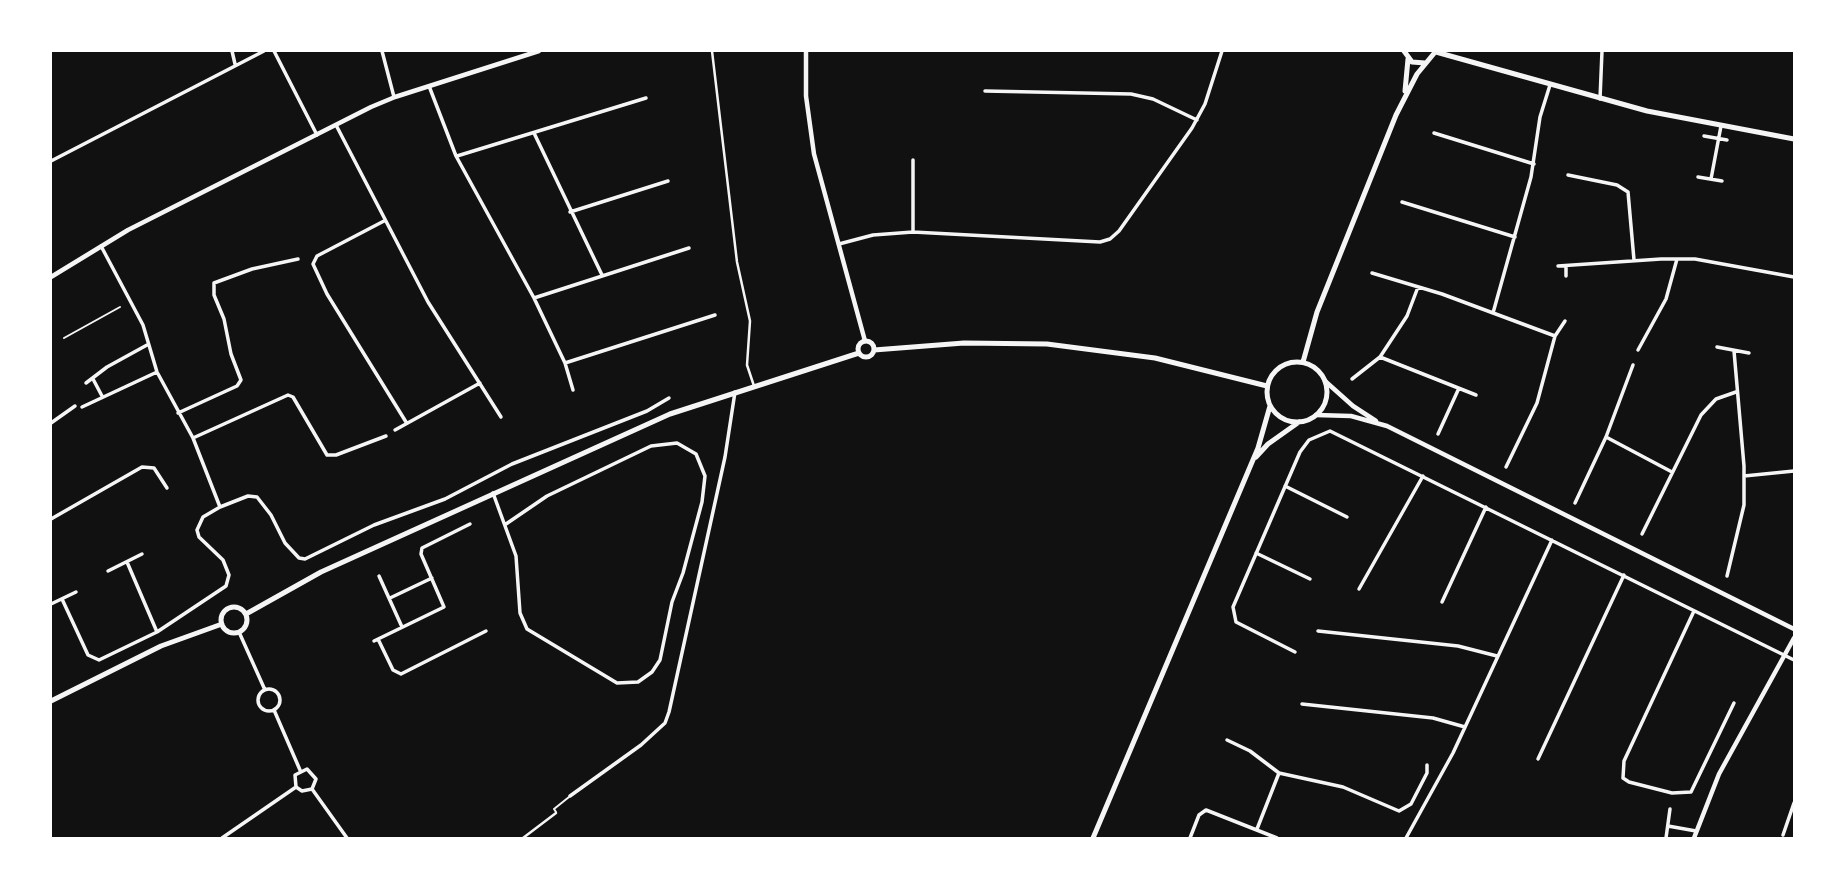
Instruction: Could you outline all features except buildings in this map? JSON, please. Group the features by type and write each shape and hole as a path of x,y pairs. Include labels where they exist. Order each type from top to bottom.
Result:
{"main road":[{"path":"1403,100 1409,75 1408,59 1404,51"},
{"path":"1304,362 1317,312 1403,100 1417,74 1436,51 1647,111 1794,139"},
{"path":"1408,59 1416,64 1426,63"},
{"path":"859,354 859,345 865,341 870,343 874,350"},
{"path":"246,614 321,572 670,414 735,391 859,354 866,357 874,350 964,343 1047,344 1155,358 1267,386"},
{"path":"1093,838 1252,462 1270,406 1267,386 1278,367 1286,363 1304,362 1320,372 1325,381 1326,400 1316,415 1299,422 1268,444 1252,462"},
{"path":"1270,406 1282,418 1299,422"},
{"path":"231,607 240,608 246,614 247,622 239,632 231,632 222,624 223,612 231,607"},
{"path":"51,701 161,646 222,624"}],"street":[{"path":"232,51 235,64"},
{"path":"51,161 264,51"},
{"path":"274,51 317,135"},
{"path":"382,51 394,97"},
{"path":"51,277 101,246 394,97 539,51"},
{"path":"712,51 737,262 750,321 747,365 754,386"},
{"path":"806,51 806,96 811,141 865,341"},
{"path":"838,244 873,235 913,232 1100,242 1110,239 1155,183 1197,120 1222,51"},
{"path":"1600,99 1602,51"},
{"path":"1493,313 1534,164 1539,119 1550,85"},
{"path":"429,86 456,156 534,298 565,363 573,390"},
{"path":"985,91 1139,95 1197,120"},
{"path":"456,156 646,98"},
{"path":"1711,179 1721,124"},
{"path":"336,125 428,302 502,417"},
{"path":"534,133 570,212 603,275"},
{"path":"1434,133 1534,164"},
{"path":"1704,136 1727,140"},
{"path":"913,160 913,232"},
{"path":"1568,175 1618,185 1628,192 1634,260"},
{"path":"1699,177 1722,181"},
{"path":"570,212 668,181"},
{"path":"1402,202 1515,237"},
{"path":"384,221 313,260 327,294 406,422"},
{"path":"101,246 143,325 157,372 193,438 220,507"},
{"path":"534,298 688,248"},
{"path":"178,413 237,386 241,380 231,354 224,319 214,295 214,282 298,259"},
{"path":"1638,350 1666,299 1678,259"},
{"path":"1559,266 1678,259 1710,261 1794,277"},
{"path":"1566,266 1566,276"},
{"path":"1372,273 1555,336"},
{"path":"1352,379 1380,357 1407,316 1418,287"},
{"path":"565,363 715,315"},
{"path":"1506,467 1541,394 1555,336 1565,321"},
{"path":"86,383 107,367 148,345"},
{"path":"1717,347 1749,353"},
{"path":"1727,576 1741,530 1744,476 1734,351"},
{"path":"1380,357 1476,395"},
{"path":"1575,502 1606,438 1633,365"},
{"path":"82,407 157,372"},
{"path":"93,379 102,396"},
{"path":"1325,381 1353,406 1380,423 1678,568 1794,629"},
{"path":"395,430 480,383"},
{"path":"1438,434 1459,388"},
{"path":"570,796 641,746 665,723 725,457 735,391"},
{"path":"1642,534 1705,409 1724,395 1737,392"},
{"path":"193,438 278,397 288,395 293,397 327,455 336,455 386,436"},
{"path":"62,599 88,655 95,660 156,632 220,591 229,581 222,557 199,537 197,530 203,517 220,507 248,496 257,497 270,513 285,543 299,558 305,559 379,523 449,497 512,464 647,411 669,398"},
{"path":"51,423 75,406"},
{"path":"1316,415 1351,416 1380,423"},
{"path":"1295,652 1236,622 1233,607 1305,446 1321,433 1330,431 1794,660"},
{"path":"1606,438 1672,471"},
{"path":"493,493 506,524 518,565 520,613 527,629 617,683 638,682 652,672 660,660 672,603 702,502 705,476 696,454 677,443 651,446 547,496 506,524"},
{"path":"51,519 142,467 157,471 167,488"},
{"path":"1744,476 1794,471"},
{"path":"1359,589 1423,476"},
{"path":"1285,486 1347,517"},
{"path":"1442,603 1486,507"},
{"path":"470,524 422,548 421,554 444,607 376,640 393,670 401,674 486,631"},
{"path":"1406,838 1465,727 1552,540"},
{"path":"1256,553 1311,579"},
{"path":"108,571 142,554"},
{"path":"127,562 156,632"},
{"path":"1538,758 1624,575"},
{"path":"379,576 402,627"},
{"path":"389,598 432,578"},
{"path":"51,604 76,592"},
{"path":"1694,611 1624,761 1623,778 1672,793 1691,792 1734,703"},
{"path":"1318,631 1458,646 1497,656"},
{"path":"239,632 265,690"},
{"path":"1694,838 1719,774 1794,638"},
{"path":"273,689 280,696 280,704 274,710 266,711 260,706 259,696 265,690 273,689"},
{"path":"1302,704 1433,718 1465,727"},
{"path":"274,710 300,770"},
{"path":"1227,740 1250,751 1279,773 1343,787 1399,811 1406,809 1427,774 1427,765"},
{"path":"300,770 310,771 315,776 316,783 312,789 305,792 296,787 294,778 300,770"},
{"path":"1257,829 1279,773"},
{"path":"222,838 296,787"},
{"path":"312,789 347,838"},
{"path":"1783,835 1794,803"},
{"path":"1666,838 1670,809"},
{"path":"1190,838 1202,812 1210,810 1277,838"},
{"path":"523,838 556,813"},
{"path":"1668,826 1696,831"}],"lane":[{"path":"64,338 120,307"},
{"path":"556,813 554,809 570,796"}]}
